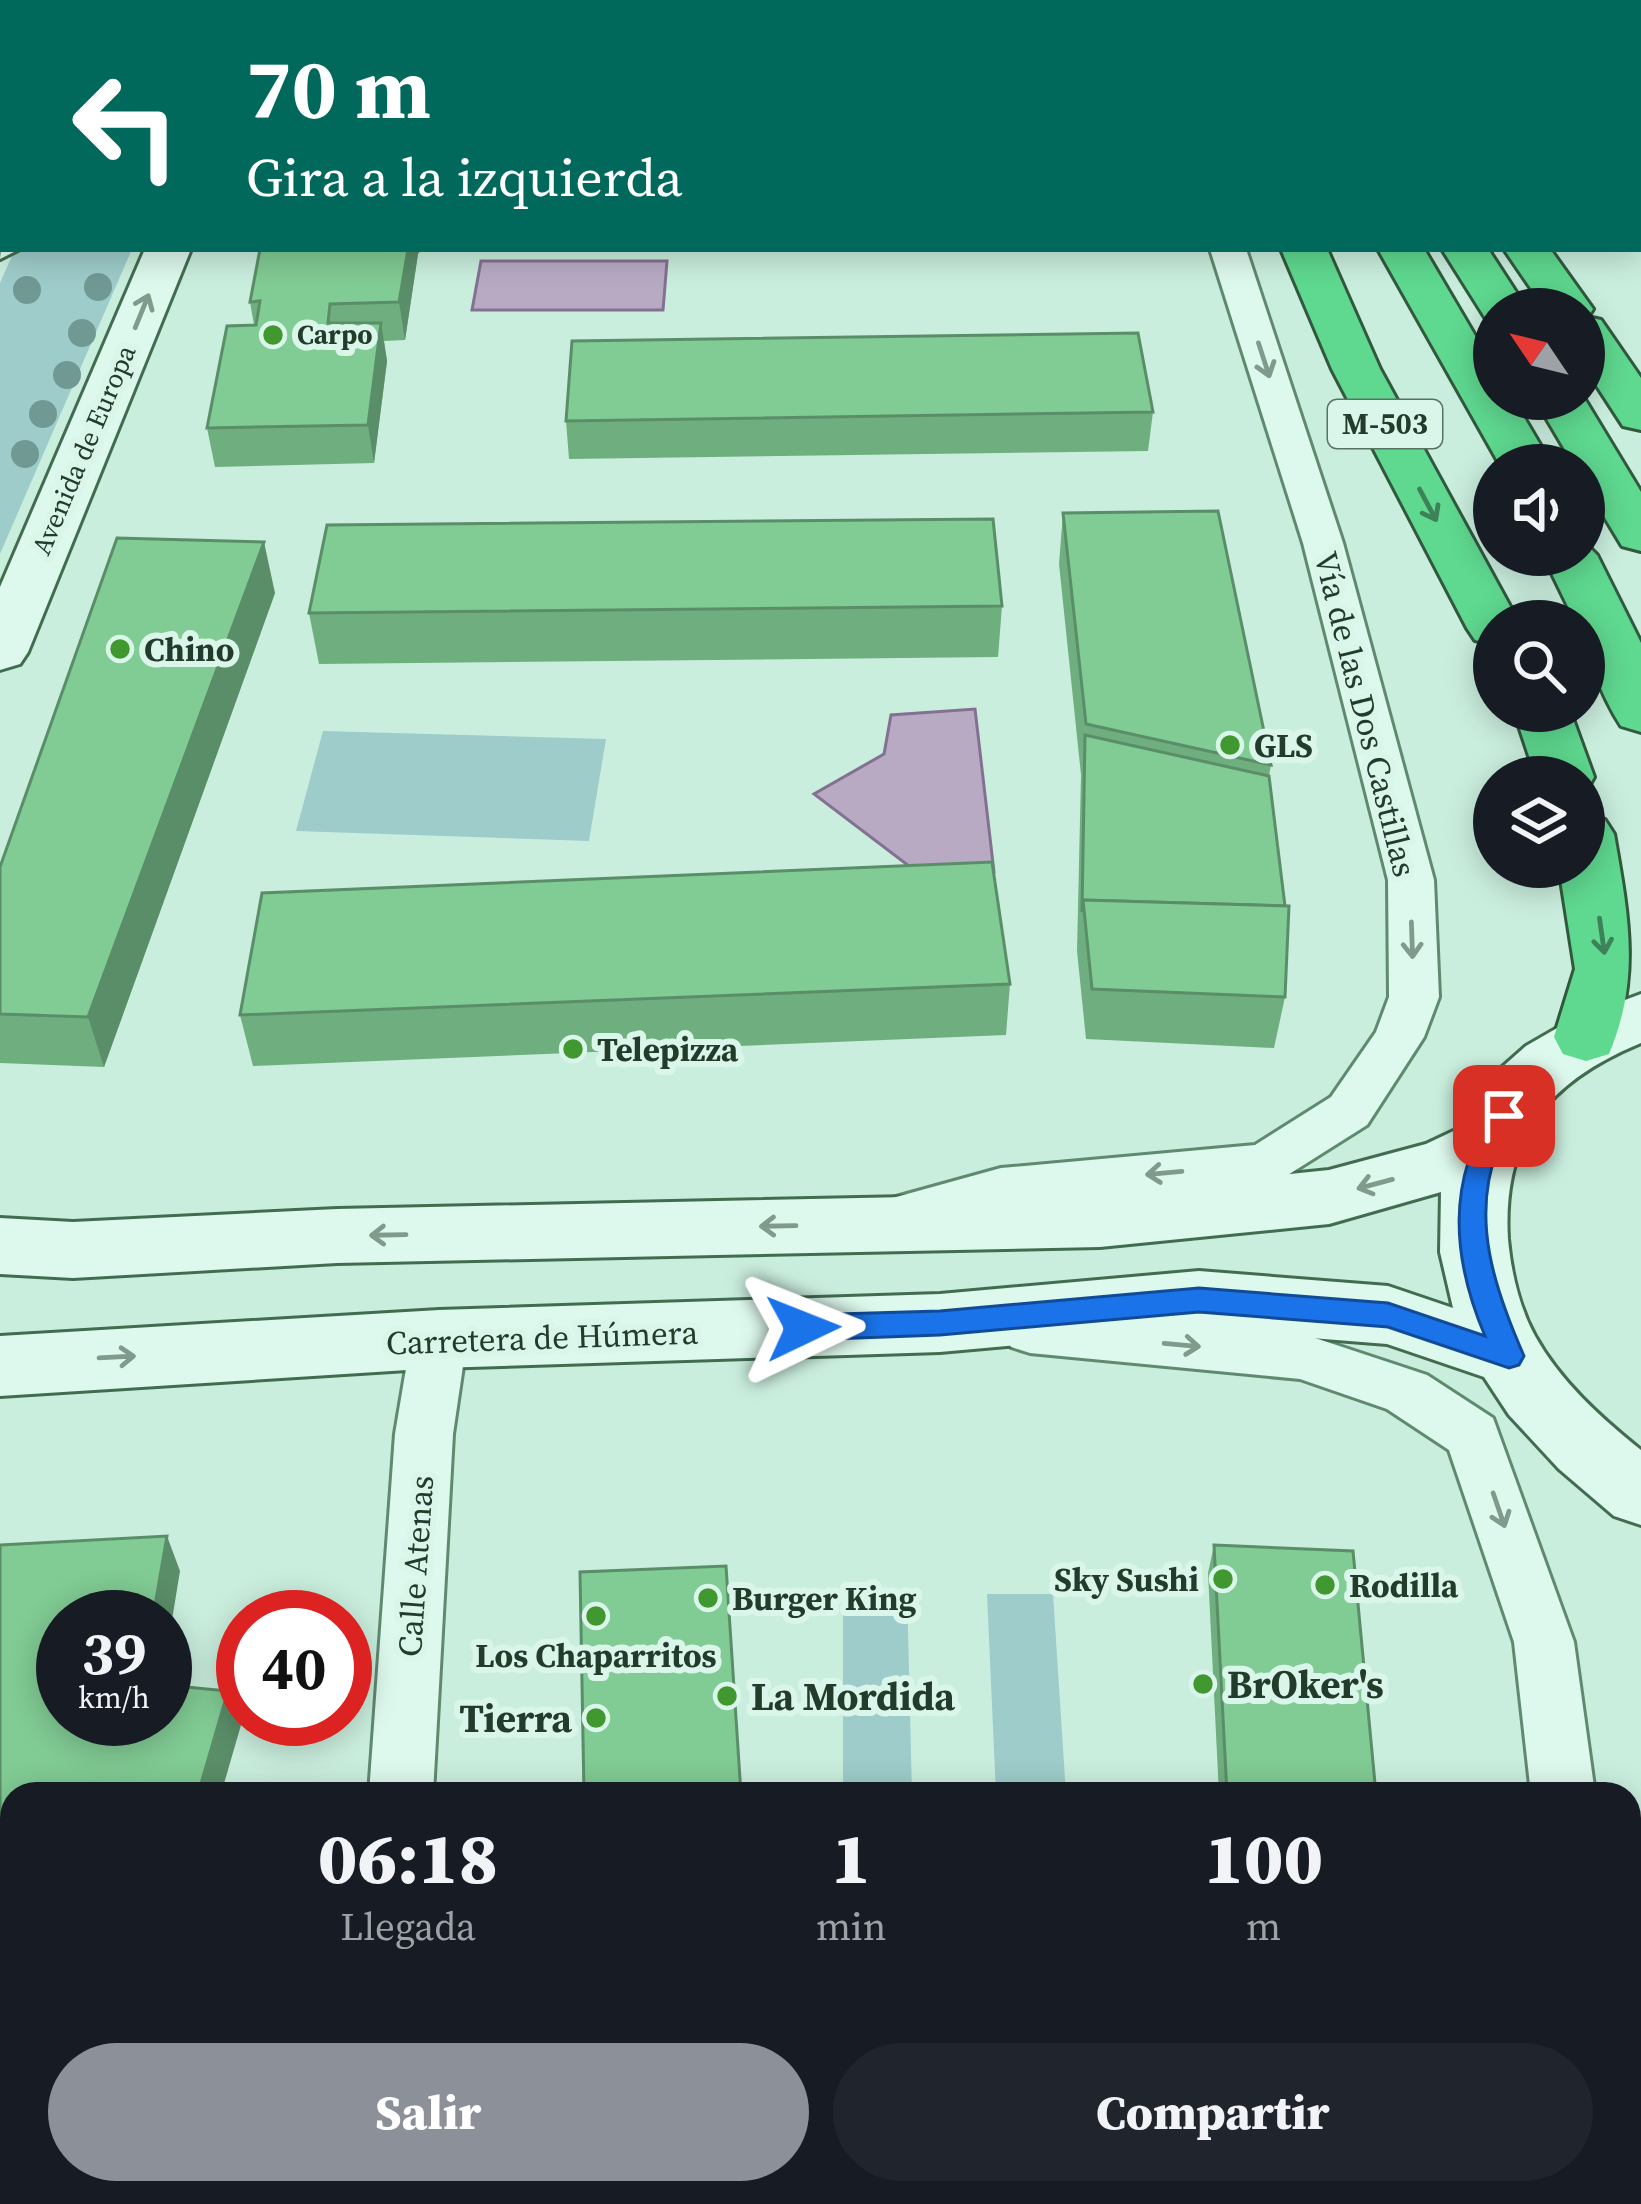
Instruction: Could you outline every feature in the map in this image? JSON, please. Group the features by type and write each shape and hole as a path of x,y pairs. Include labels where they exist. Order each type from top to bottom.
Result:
{"highway":[{"name":"M-503","path":"1305,252 1356,369 1479,600"},
{"name":"M-503","path":"1403,252 1514,444"},
{"path":"1467,252 1490,288"},
{"path":"1529,252 1554,288"},
{"path":"1605,361 1641,415"},
{"path":"1573,420 1641,535"},
{"path":"1580,576 1641,713"},
{"path":"1593,888 1614,1027"}],"street":[{"name":"Avenida de Europa","path":"0,652 167,252"},
{"name":"Vía de las Dos Castillas","path":"873,1223 1001,1188 1265,1164 1349,1111 1399,1037 1414,997 1411,880 1323,543 1229,252"},
{"path":"1614,1027 1523,1086 1485,1145 1470,1212 1480,1288 1509,1356 1584,1450 1641,1493"},
{"path":"0,1246 73,1250 337,1236 1100,1220 1329,1197 1445,1165 1485,1145"},
{"name":"Carretera de Húmera","path":"0,1366 439,1339 940,1323 1199,1300 1388,1315 1509,1356"},
{"path":"940,1323 1300,1355 1407,1392 1473,1435 1544,1642 1562,1782"},
{"name":"Calle Atenas","path":"402,1782 424,1434 439,1339"}],"shaded area":[{"path":"14,252 131,252 0,554 0,283"},
{"path":"481,261 667,261 663,310 472,310"},
{"path":"975,709 994,872 926,879 814,794 884,754 891,715"},
{"path":"323,731 606,739 589,841 296,831"},
{"path":"843,1590 907,1590 912,1782 843,1782"},
{"path":"987,1594 1053,1594 1065,1782 995,1782"}],"building":[{"path":"259,252 407,252 399,302 330,304 328,323 381,323 368,425 207,428 227,326 256,325 260,301 250,302"},
{"path":"1138,333 1153,412 566,421 572,341"},
{"path":"1218,511 1271,765 1086,724 1063,513"},
{"path":"993,519 1002,606 309,613 327,525"},
{"path":"117,538 264,542 88,1017 0,1014 0,867"},
{"path":"1085,735 1269,776 1285,906 1083,900 1082,912"},
{"path":"992,862 1010,984 240,1015 262,893"},
{"path":"1083,900 1289,906 1285,997 1092,989"},
{"path":"167,1536 158,1590 36,1590 36,1746 192,1746 192,1688 216,1690 216,1732 201,1782 0,1782 0,1545"},
{"path":"1214,1545 1353,1551 1375,1782 1226,1782"},
{"path":"726,1566 740,1782 584,1782 580,1572"}],"place":[{"name":"Carpo","path":"273,335"},
{"name":"Chino","path":"120,649"},
{"name":"GLS","path":"1230,745"},
{"name":"Telepizza","path":"573,1049"},
{"name":"Sky Sushi","path":"1223,1579"},
{"name":"Rodilla","path":"1325,1585"},
{"name":"Burger King","path":"708,1598"},
{"name":"Los Chaparritos","path":"596,1616"},
{"name":"BrOker's","path":"1203,1684"},
{"name":"La Mordida","path":"727,1696"},
{"name":"Tierra","path":"596,1718"}],"route":[{"path":"803,1328 940,1323 1199,1300 1388,1315 1509,1356 1480,1288 1470,1212 1485,1145 1504,1116"}]}
